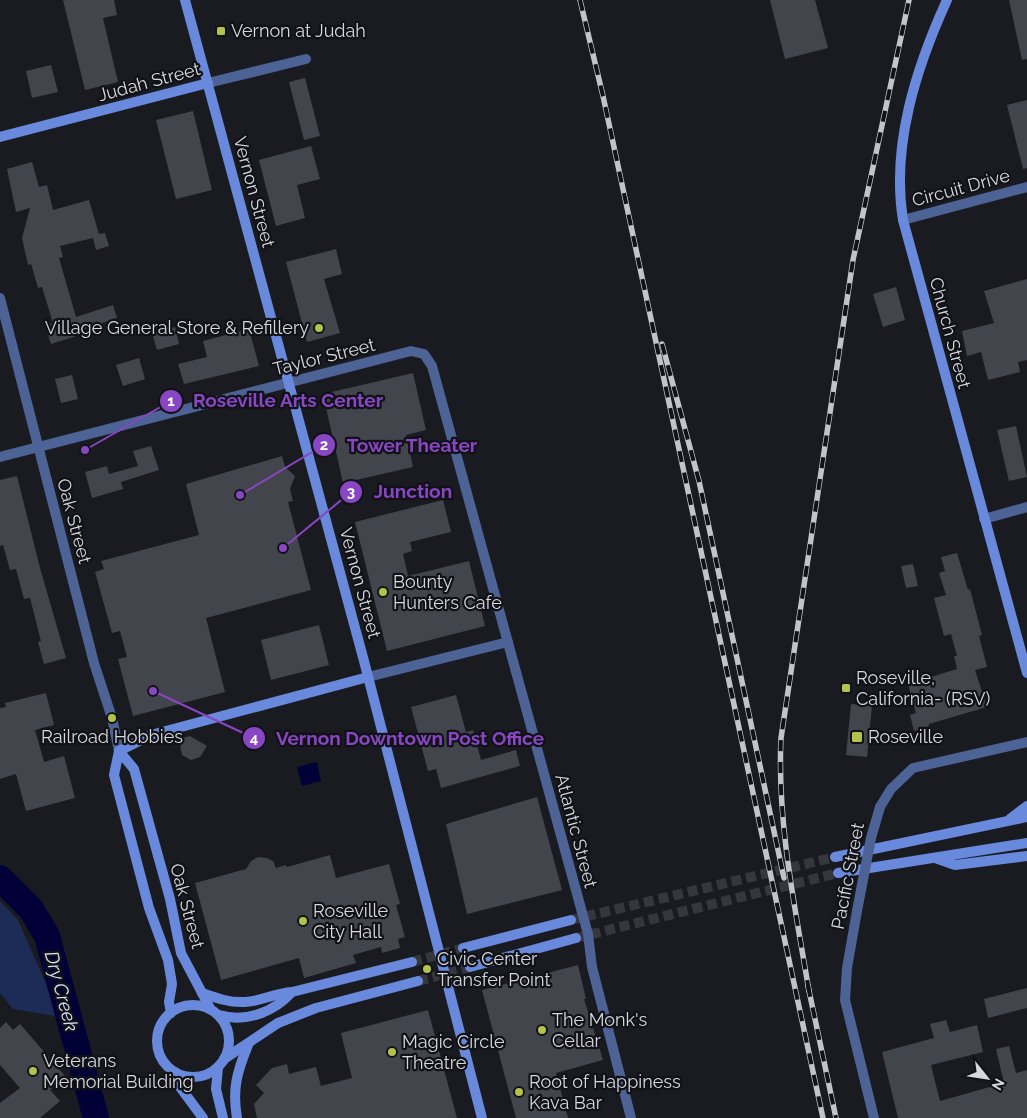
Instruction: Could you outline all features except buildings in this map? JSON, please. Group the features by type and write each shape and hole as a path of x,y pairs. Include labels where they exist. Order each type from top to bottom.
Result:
{"main road":[{"name":"Vernon Street","path":"186,0 368,677 482,1118"},
{"name":"Church Street","path":"947,0 917,79 901,150 898,176 903,220 1027,673"},
{"name":"Judah Street","path":"0,137 208,83"},
{"path":"120,751 151,735 368,677"},
{"name":"Oak Street","path":"120,751 134,769 170,899 181,953 215,1013"},
{"name":"Oak Street","path":"120,751 114,775 149,908 168,960 172,984 169,1002 171,1014"},
{"path":"1007,821 1027,806"},
{"path":"835,857 1027,816"},
{"path":"838,873 1027,843"},
{"path":"932,857 955,865 1027,856"},
{"path":"463,948 571,920"},
{"path":"470,967 576,938"},
{"path":"202,993 225,1001 246,1002 276,993 292,992 412,962"},
{"path":"292,992 280,1005 249,1017 230,1018 193,1006 184,1007 171,1014 162,1023 157,1041 162,1059 175,1072 184,1076 202,1076 278,1023 316,1008 418,981"},
{"path":"215,1013 228,1032 229,1041 221,1063 216,1089 223,1118"},
{"path":"237,1118 234,1104 236,1074 248,1045"},
{"path":"175,1072 180,1087 203,1118"}],"street":[{"name":"Judah Street","path":"208,83 306,59"},
{"name":"Circuit Drive","path":"903,220 1027,187"},
{"name":"Oak Street","path":"0,298 120,751"},
{"name":"Taylor Street","path":"0,457 412,351 424,354"},
{"name":"Atlantic Street","path":"424,354 432,366 588,934 592,967 631,1118"},
{"path":"984,519 1027,507"},
{"path":"368,677 508,642"},
{"name":"Pacific Street","path":"874,1118 845,1000 847,968 870,838 880,808 891,788 913,768 1027,742"}],"shaded area":[{"path":"317,762 321,781 302,786 297,767"},
{"path":"0,901 18,920 57,1009 55,1016 13,1009 0,993"}],"waterway":[{"name":"Dry Creek","path":"0,878 31,909 47,936 96,1118"}],"tunnel":[{"path":"571,920 835,857"},
{"path":"576,938 838,873"},
{"path":"412,962 463,948"},
{"path":"418,981 470,967"}],"railway":[{"path":"580,0 603,96 823,1118"},
{"path":"809,991 784,833 780,770 781,738 853,260 909,0"},
{"path":"662,344 699,481 784,878"},
{"path":"808,986 836,1118"}],"place":[{"name":"Vernon at Judah","path":"221,31"},
{"name":"Village General Store & Refillery","path":"319,328"},
{"name":"Roseville Arts Center","path":"85,450"},
{"name":"Tower Theater","path":"240,495"},
{"name":"Junction","path":"283,548"},
{"name":"Bounty Hunters Cafe","path":"383,592"},
{"name":"Roseville, California- (RSV)","path":"846,688"},
{"name":"Vernon Downtown Post Office","path":"153,691"},
{"name":"Railroad Hobbies","path":"112,718"},
{"name":"Roseville","path":"857,737"},
{"name":"Roseville City Hall","path":"303,921"},
{"name":"Civic Center Transfer Point","path":"427,969"},
{"name":"The Monk's Cellar","path":"542,1030"},
{"name":"Magic Circle Theatre","path":"392,1052"},
{"name":"Veterans Memorial Building","path":"33,1071"},
{"name":"Root of Happiness Kava Bar","path":"519,1092"}]}
